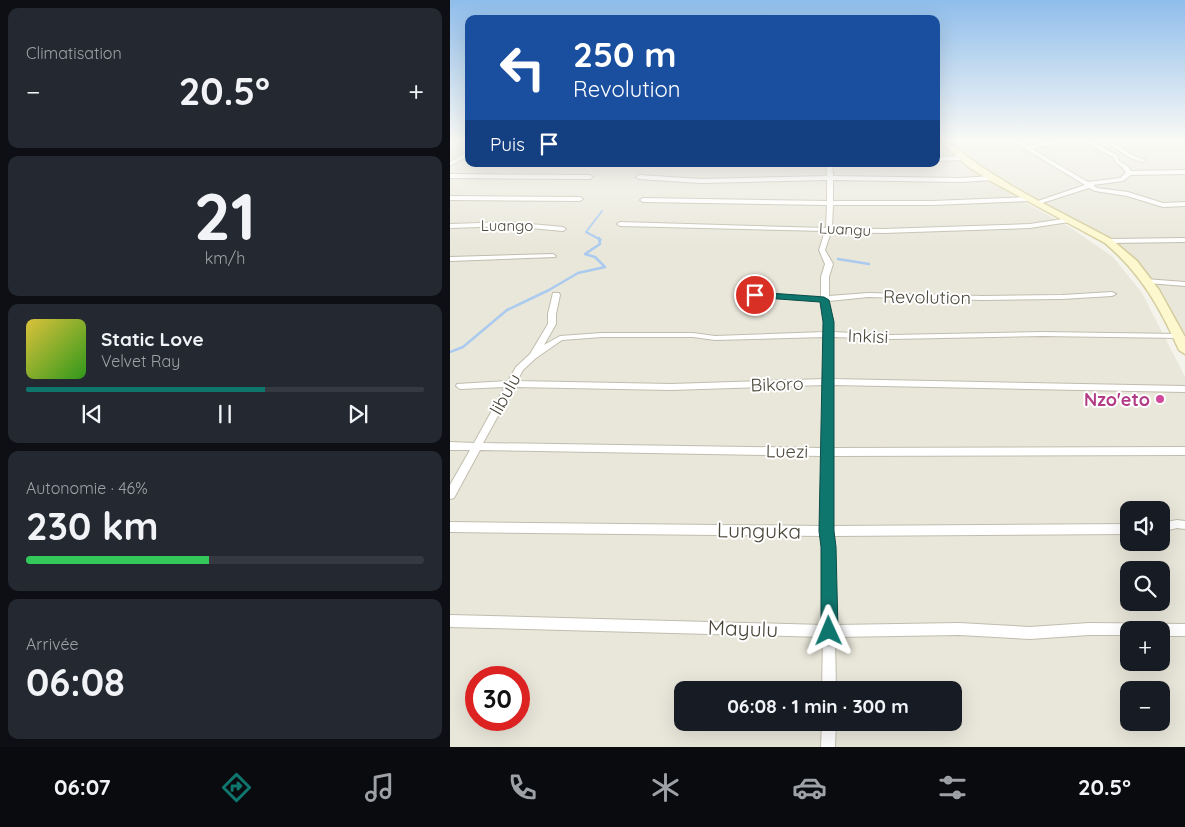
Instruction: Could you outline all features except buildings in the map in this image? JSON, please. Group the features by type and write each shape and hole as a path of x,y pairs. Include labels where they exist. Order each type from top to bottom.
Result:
{"street":[{"path":"571,177 590,177"},
{"path":"639,177 701,181 830,178 961,180 992,178 1108,241 1120,250 1144,274 1185,350"},
{"path":"1075,177 1101,190 1128,194 1159,204 1184,205"},
{"path":"643,200 830,204 1034,201 1088,185 1120,180 1124,177"},
{"path":"829,681 829,547 826,531 829,334 824,300 825,271 829,264 822,250 826,244 828,228 830,178"},
{"path":"450,198 580,199"},
{"name":"Luangu","path":"620,224 828,228 883,231 1030,226 1069,220"},
{"name":"Luango","path":"450,226 509,224 563,228"},
{"path":"1108,241 1185,240"},
{"name":"Luango","path":"450,259 553,256"},
{"path":"1148,282 1185,284"},
{"name":"Revolution","path":"742,294 824,300 868,295 993,298 1112,294"},
{"name":"libulu","path":"450,495 521,366 533,356 552,324 556,295"},
{"name":"Inkisi","path":"533,356 560,338 678,335 725,338 829,334 892,337 1042,334 1179,336"},
{"name":"Bikoro","path":"460,386 511,384 671,387 828,382 1185,389"},
{"name":"Luezi","path":"450,446 827,452 1185,451"},
{"path":"1170,526 1185,525"},
{"name":"Lunguka","path":"450,527 826,531 1120,529"},
{"name":"Mayulu","path":"450,621 829,631 960,629 1030,633 1089,629 1185,630"},
{"path":"828,731 828,747"}],"shaded area":[{"path":"450,177 985,177 1017,198 1068,226 1113,257 1142,293 1185,377 1185,747 450,747"},
{"path":"999,177 1185,177 1185,339 1163,293 1122,246"}],"waterway":[{"path":"599,239 586,232 602,211"},
{"path":"450,352 463,347 507,310 549,290 578,273 605,267 595,257 585,254 600,244 599,239"},
{"path":"838,259 869,264"}],"place":[{"name":"Nzo'eto","path":"1160,399"}],"route":[{"path":"755,295 824,300 829,322 826,531 829,547 829,631"}]}
